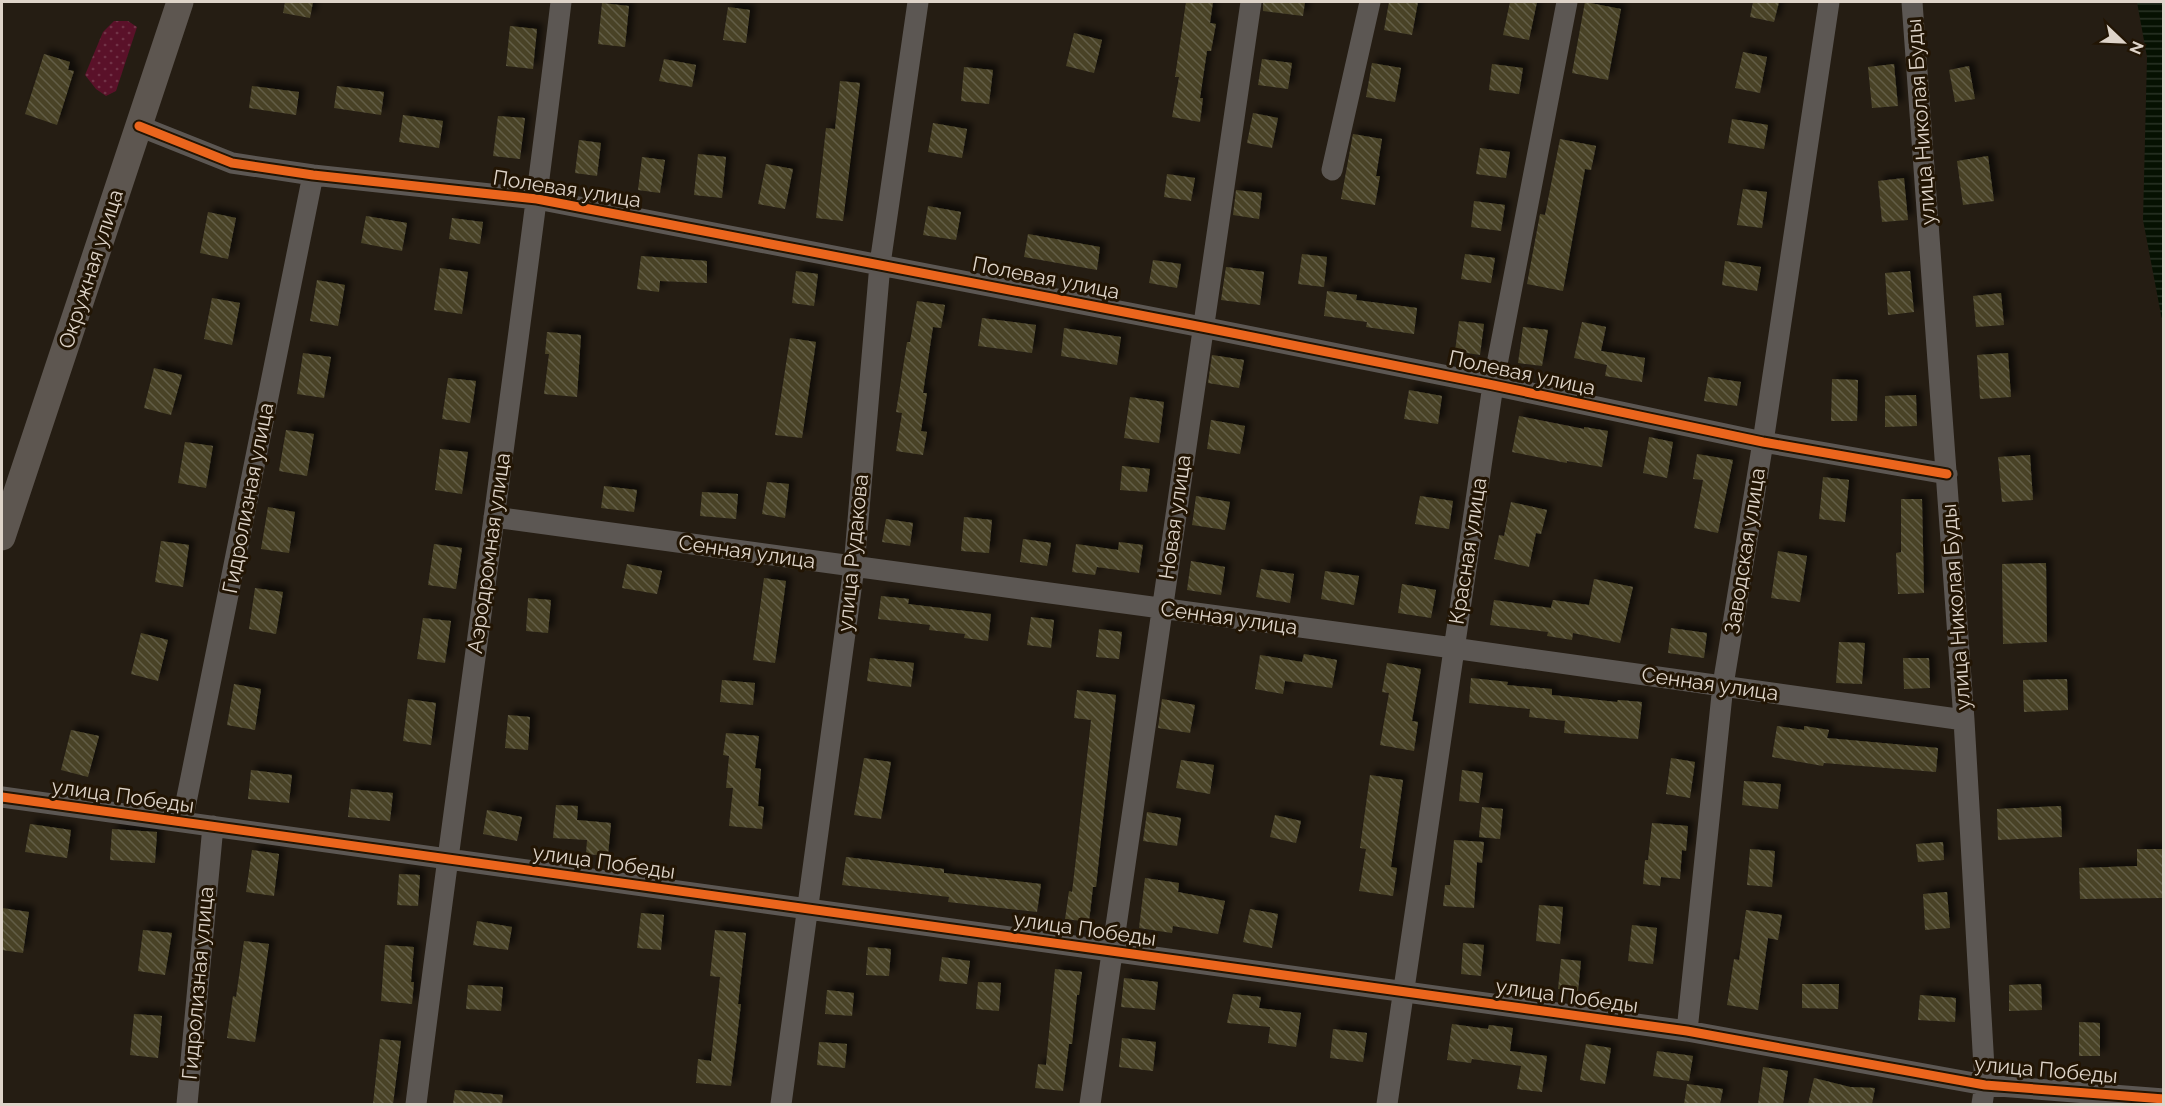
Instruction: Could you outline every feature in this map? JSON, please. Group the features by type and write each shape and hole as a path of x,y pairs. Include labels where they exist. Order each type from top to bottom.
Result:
{"main road":[{"name":"Окружная улица","path":"2,537 180,2"}],"street":[{"name":"Аэродромная улица","path":"416,1104 537,199 561,2"},
{"name":"улица Рудакова","path":"781,1104 854,567 880,264 918,2"},
{"name":"Новая улица","path":"1089,1104 1251,2"},
{"path":"1332,170 1370,2"},
{"name":"Красная улица","path":"1388,1104 1493,385 1567,2"},
{"name":"Заводская улица","path":"1687,1031 1722,686 1763,442 1829,2"},
{"name":"улица Николая Буды","path":"1912,2 1964,720 1984,1095"},
{"name":"Полевая улица","path":"139,126 232,163 313,175 537,199 1202,327 1763,442 1947,474"},
{"name":"Гидролизная улица","path":"182,822 313,175"},
{"name":"Сенная улица","path":"494,518 1964,720"},
{"name":"улица Победы","path":"2,797 1687,1031 1984,1095 2163,1099"},
{"name":"Гидролизная улица","path":"187,1104 213,826"}],"shaded area":[{"path":"2137,2 2163,2 2163,325 2143,220 2147,57"},
{"path":"114,21 128,21 137,27 116,91 106,96 96,89 85,75 103,32"}],"building":[{"path":"285,2 313,2 310,18 283,13"},
{"path":"1186,2 1213,2 1210,23 1216,24 1211,51 1207,51 1200,98 1203,98 1200,122 1172,117 1179,77 1175,77"},
{"path":"1263,2 1305,2 1303,16 1263,11"},
{"path":"1389,2 1418,2 1412,35 1384,30"},
{"path":"1510,2 1537,2 1529,40 1503,35"},
{"path":"1585,2 1621,9 1608,80 1572,73"},
{"path":"1753,2 1779,2 1774,22 1750,17"},
{"path":"602,3 629,6 625,47 598,44"},
{"path":"728,7 750,10 746,43 723,40"},
{"path":"510,26 537,29 533,69 506,66"},
{"path":"1074,33 1102,40 1094,73 1066,66"},
{"path":"1743,52 1767,57 1760,93 1735,88"},
{"path":"44,54 70,62 68,70 74,71 57,125 25,114"},
{"path":"664,59 696,65 692,87 659,81"},
{"path":"1262,59 1292,63 1288,89 1258,85"},
{"path":"1372,63 1401,68 1395,102 1366,97"},
{"path":"1492,64 1523,68 1519,94 1489,90"},
{"path":"1894,64 1898,106 1872,108 1868,67"},
{"path":"1969,66 1975,99 1955,102 1949,70"},
{"path":"964,67 993,70 989,104 961,101"},
{"path":"840,81 860,83 843,221 816,218 826,128 835,129"},
{"path":"252,86 299,92 296,115 249,108"},
{"path":"337,86 384,92 381,115 334,108"},
{"path":"1253,113 1278,118 1272,148 1247,143"},
{"path":"403,115 443,121 439,148 399,142"},
{"path":"498,116 525,118 520,159 493,156"},
{"path":"1732,119 1768,125 1764,149 1728,143"},
{"path":"933,123 967,129 962,158 928,152"},
{"path":"1353,134 1382,139 1376,176 1380,176 1375,205 1341,199"},
{"path":"1560,139 1596,146 1591,170 1585,169 1563,291 1527,284 1540,214 1545,215"},
{"path":"579,140 601,143 597,176 575,173"},
{"path":"1480,148 1510,152 1506,178 1476,174"},
{"path":"698,154 726,157 722,198 694,195"},
{"path":"1988,156 1994,201 1963,205 1957,161"},
{"path":"642,157 665,160 660,193 638,190"},
{"path":"766,164 793,169 785,209 758,204"},
{"path":"1167,174 1195,178 1191,201 1164,197"},
{"path":"1904,178 1908,220 1882,222 1878,181"},
{"path":"1743,189 1767,192 1762,228 1737,225"},
{"path":"1236,190 1262,193 1259,219 1233,215"},
{"path":"1474,201 1505,205 1501,231 1471,227"},
{"path":"928,206 961,212 956,240 923,235"},
{"path":"208,212 236,218 228,259 200,253"},
{"path":"366,216 407,223 402,251 361,243"},
{"path":"452,218 483,222 480,244 449,239"},
{"path":"1028,234 1100,247 1097,270 1024,257"},
{"path":"1302,254 1327,257 1324,287 1298,284"},
{"path":"1465,254 1495,258 1491,283 1461,279"},
{"path":"641,256 707,261 707,283 660,281 659,292 637,289"},
{"path":"1153,260 1181,264 1177,288 1149,283"},
{"path":"1725,261 1761,267 1757,291 1722,285"},
{"path":"1226,267 1264,272 1260,305 1221,300"},
{"path":"440,268 468,272 462,314 434,310"},
{"path":"796,271 818,274 814,306 792,303"},
{"path":"1910,271 1914,312 1888,315 1885,273"},
{"path":"317,280 345,285 338,326 310,321"},
{"path":"1327,291 1357,295 1356,300 1417,308 1414,334 1366,327 1367,322 1324,316"},
{"path":"2001,293 2004,325 1976,327 1973,296"},
{"path":"212,298 240,303 232,345 204,339"},
{"path":"917,301 945,305 941,328 933,327 923,393 927,393 921,431 927,432 923,455 896,451 902,413 896,412 907,342 910,342"},
{"path":"982,318 1036,325 1032,353 978,346"},
{"path":"1459,321 1484,324 1480,355 1455,351"},
{"path":"1582,322 1606,327 1601,351 1645,358 1642,382 1605,376 1607,365 1574,358"},
{"path":"1523,327 1548,330 1542,366 1518,363"},
{"path":"1064,328 1121,337 1117,365 1061,356"},
{"path":"547,332 581,335 577,397 544,394 549,354 545,354"},
{"path":"790,338 816,342 802,438 775,435"},
{"path":"303,353 331,357 324,398 297,394"},
{"path":"2008,353 2011,397 1980,399 1977,355"},
{"path":"1212,355 1244,360 1239,388 1208,383"},
{"path":"154,368 182,375 171,415 144,408"},
{"path":"1708,377 1741,382 1737,406 1704,401"},
{"path":"448,378 476,381 470,423 442,419"},
{"path":"1832,379 1858,380 1857,421 1831,421"},
{"path":"1409,390 1442,396 1438,424 1404,419"},
{"path":"1916,395 1917,426 1885,427 1885,396"},
{"path":"1130,397 1164,402 1159,443 1124,438"},
{"path":"1519,416 1584,429 1584,427 1608,431 1602,467 1567,461 1567,463 1512,452"},
{"path":"1211,420 1245,426 1240,454 1207,449"},
{"path":"286,430 314,434 307,476 279,471"},
{"path":"1649,437 1673,442 1667,478 1643,473"},
{"path":"185,442 213,446 206,488 178,483"},
{"path":"440,449 468,452 462,494 435,490"},
{"path":"1697,454 1733,460 1718,533 1694,528 1703,480 1693,479"},
{"path":"2030,455 2033,500 2002,502 1998,457"},
{"path":"1122,466 1150,469 1147,492 1120,490"},
{"path":"1823,477 1849,480 1845,522 1819,519"},
{"path":"767,482 789,484 785,518 762,514"},
{"path":"604,486 637,490 634,512 601,508"},
{"path":"702,492 738,494 736,519 700,516"},
{"path":"1196,496 1230,502 1225,530 1192,525"},
{"path":"1420,496 1453,501 1449,529 1415,524"},
{"path":"1901,499 1922,499 1924,593 1898,594 1896,553 1901,552"},
{"path":"1511,502 1547,510 1541,534 1536,533 1529,567 1494,559 1499,535 1504,536"},
{"path":"268,507 295,512 289,553 261,549"},
{"path":"964,517 992,520 989,553 961,551"},
{"path":"886,519 913,523 910,546 882,542"},
{"path":"1023,539 1051,543 1047,566 1020,562"},
{"path":"161,541 189,545 183,587 155,582"},
{"path":"1119,542 1143,545 1139,573 1097,567 1095,575 1072,572 1076,544 1118,550"},
{"path":"434,544 462,548 456,589 428,585"},
{"path":"1778,551 1807,556 1800,602 1771,598"},
{"path":"1191,561 1225,567 1221,595 1187,590"},
{"path":"2046,563 2047,642 2003,644 2002,564"},
{"path":"627,564 662,571 657,594 622,588"},
{"path":"1261,569 1294,574 1290,603 1256,597"},
{"path":"1325,571 1359,576 1354,605 1321,599"},
{"path":"764,578 786,581 775,663 753,660"},
{"path":"1594,579 1633,587 1620,643 1573,633 1572,640 1547,636 1548,632 1490,625 1494,600 1551,608 1553,600 1589,605"},
{"path":"1402,584 1436,590 1431,618 1398,613"},
{"path":"255,588 283,592 276,634 249,629"},
{"path":"881,596 909,599 908,604 991,614 988,641 964,638 965,634 929,630 930,625 878,619"},
{"path":"528,598 551,600 548,633 526,631"},
{"path":"1031,617 1054,620 1051,648 1027,645"},
{"path":"423,618 451,621 445,663 417,659"},
{"path":"1671,628 1707,633 1704,658 1668,653"},
{"path":"1099,629 1122,632 1119,659 1096,657"},
{"path":"141,633 168,640 158,681 131,674"},
{"path":"1839,642 1865,643 1862,684 1836,683"},
{"path":"1304,654 1337,660 1332,688 1285,681 1283,694 1255,689 1260,655 1302,662"},
{"path":"870,658 914,663 911,687 867,681"},
{"path":"1903,658 1929,658 1930,688 1904,689"},
{"path":"1387,663 1421,669 1412,721 1418,722 1414,751 1380,745 1389,693 1382,692"},
{"path":"1471,678 1508,682 1507,685 1552,689 1552,695 1617,702 1618,700 1642,702 1638,739 1564,733 1565,721 1529,717 1530,709 1469,703"},
{"path":"2067,679 2068,710 2024,712 2023,680"},
{"path":"722,680 755,683 753,705 720,702"},
{"path":"234,684 261,689 255,730 227,725"},
{"path":"1077,690 1116,695 1096,887 1093,887 1089,922 1065,919 1069,891 1072,892 1091,720 1074,718"},
{"path":"408,699 436,703 431,745 403,741"},
{"path":"1162,699 1195,705 1190,733 1158,728"},
{"path":"508,715 530,717 528,750 505,748"},
{"path":"1777,726 1804,730 1804,726 1829,730 1827,738 1938,748 1936,772 1824,763 1823,766 1772,757"},
{"path":"71,730 99,736 88,777 61,770"},
{"path":"726,733 759,736 755,768 761,769 758,806 764,807 762,829 729,826 733,788 726,788 729,756 723,755"},
{"path":"864,758 891,762 881,819 854,815"},
{"path":"1671,758 1695,762 1690,798 1666,794"},
{"path":"1181,760 1214,765 1210,794 1176,788"},
{"path":"251,770 292,775 289,803 248,799"},
{"path":"1462,770 1483,773 1479,803 1459,801"},
{"path":"1370,775 1403,780 1391,867 1397,868 1393,896 1359,891 1366,849 1360,848"},
{"path":"1744,781 1781,784 1778,809 1742,805"},
{"path":"351,789 393,793 390,821 348,817"},
{"path":"556,805 578,806 577,820 611,823 608,856 586,854 587,840 553,838"},
{"path":"2061,806 2062,837 1998,840 1997,809"},
{"path":"1482,807 1503,809 1500,839 1479,837"},
{"path":"487,810 522,817 517,841 483,834"},
{"path":"1147,812 1181,818 1177,846 1143,841"},
{"path":"1275,815 1301,821 1296,843 1270,837"},
{"path":"1652,823 1688,826 1686,851 1682,850 1680,879 1661,877 1660,886 1643,884"},
{"path":"30,824 71,830 67,858 25,852"},
{"path":"112,829 157,832 155,863 110,860"},
{"path":"1454,840 1484,842 1482,863 1477,862 1474,908 1443,906 1445,885 1450,885"},
{"path":"1943,842 1944,860 1918,862 1916,844"},
{"path":"1750,849 1775,851 1772,887 1747,885"},
{"path":"2137,849 2163,849 2163,898 2080,899 2079,868 2137,866"},
{"path":"252,850 279,854 274,896 246,892"},
{"path":"846,857 944,869 944,873 1041,884 1037,912 948,902 949,897 842,885"},
{"path":"399,874 420,875 418,906 397,905"},
{"path":"1145,878 1179,883 1178,892 1225,901 1218,934 1173,926 1172,933 1139,928"},
{"path":"1947,892 1950,928 1925,930 1923,894"},
{"path":"1539,905 1563,907 1560,944 1536,941"},
{"path":"2,908 29,912 23,953 2,950"},
{"path":"1250,909 1278,914 1272,948 1243,942"},
{"path":"1746,910 1782,915 1778,940 1768,938 1758,1010 1727,1005 1734,959 1739,960"},
{"path":"641,913 664,915 661,950 637,948"},
{"path":"477,921 512,927 508,950 473,945"},
{"path":"1632,925 1657,928 1653,964 1628,961"},
{"path":"143,930 172,933 165,975 138,971"},
{"path":"715,930 746,933 738,1004 741,1004 731,1086 696,1083 698,1059 711,1061 720,977 710,976"},
{"path":"244,941 269,944 255,1042 227,1038"},
{"path":"1463,943 1484,945 1481,976 1461,974"},
{"path":"385,945 414,947 412,1004 381,1001"},
{"path":"868,947 891,949 889,976 866,975"},
{"path":"942,957 970,961 967,984 939,981"},
{"path":"1561,959 1581,961 1578,991 1558,989"},
{"path":"1055,969 1082,972 1063,1091 1035,1088 1038,1064 1046,1065"},
{"path":"1124,978 1158,982 1155,1010 1121,1007"},
{"path":"978,982 1001,983 999,1011 976,1009"},
{"path":"1802,984 1839,984 1838,1009 1802,1008"},
{"path":"2041,984 2042,1010 2009,1011 2009,985"},
{"path":"468,985 503,987 501,1011 466,1009"},
{"path":"827,990 854,993 852,1016 825,1014"},
{"path":"1233,994 1261,997 1259,1008 1301,1013 1296,1047 1268,1043 1270,1027 1227,1023"},
{"path":"1920,995 1956,998 1955,1022 1918,1020"},
{"path":"134,1014 162,1016 158,1058 130,1055"},
{"path":"2079,1022 2100,1023 2100,1056 2079,1056"},
{"path":"1452,1024 1488,1029 1489,1025 1513,1028 1510,1051 1547,1056 1542,1092 1517,1089 1521,1066 1472,1059 1471,1063 1447,1060"},
{"path":"1333,1029 1367,1033 1363,1062 1330,1058"},
{"path":"1122,1038 1156,1042 1153,1071 1119,1067"},
{"path":"380,1039 401,1041 393,1104 373,1104"},
{"path":"819,1042 847,1044 845,1068 817,1065"},
{"path":"1586,1044 1611,1048 1605,1084 1580,1080"},
{"path":"1657,1051 1693,1056 1689,1081 1653,1076"},
{"path":"1763,1067 1788,1071 1783,1104 1758,1104"},
{"path":"1814,1078 1850,1087 1875,1088 1872,1104 1808,1104"},
{"path":"1687,1084 1723,1089 1720,1104 1684,1104"},
{"path":"455,1090 503,1095 502,1104 453,1104"}],"cycle path":[{"path":"139,126 232,163 313,175 537,199 1202,327 1763,442 1947,474"},
{"path":"2,797 1687,1031 1985,1085 2164,1099"}]}
